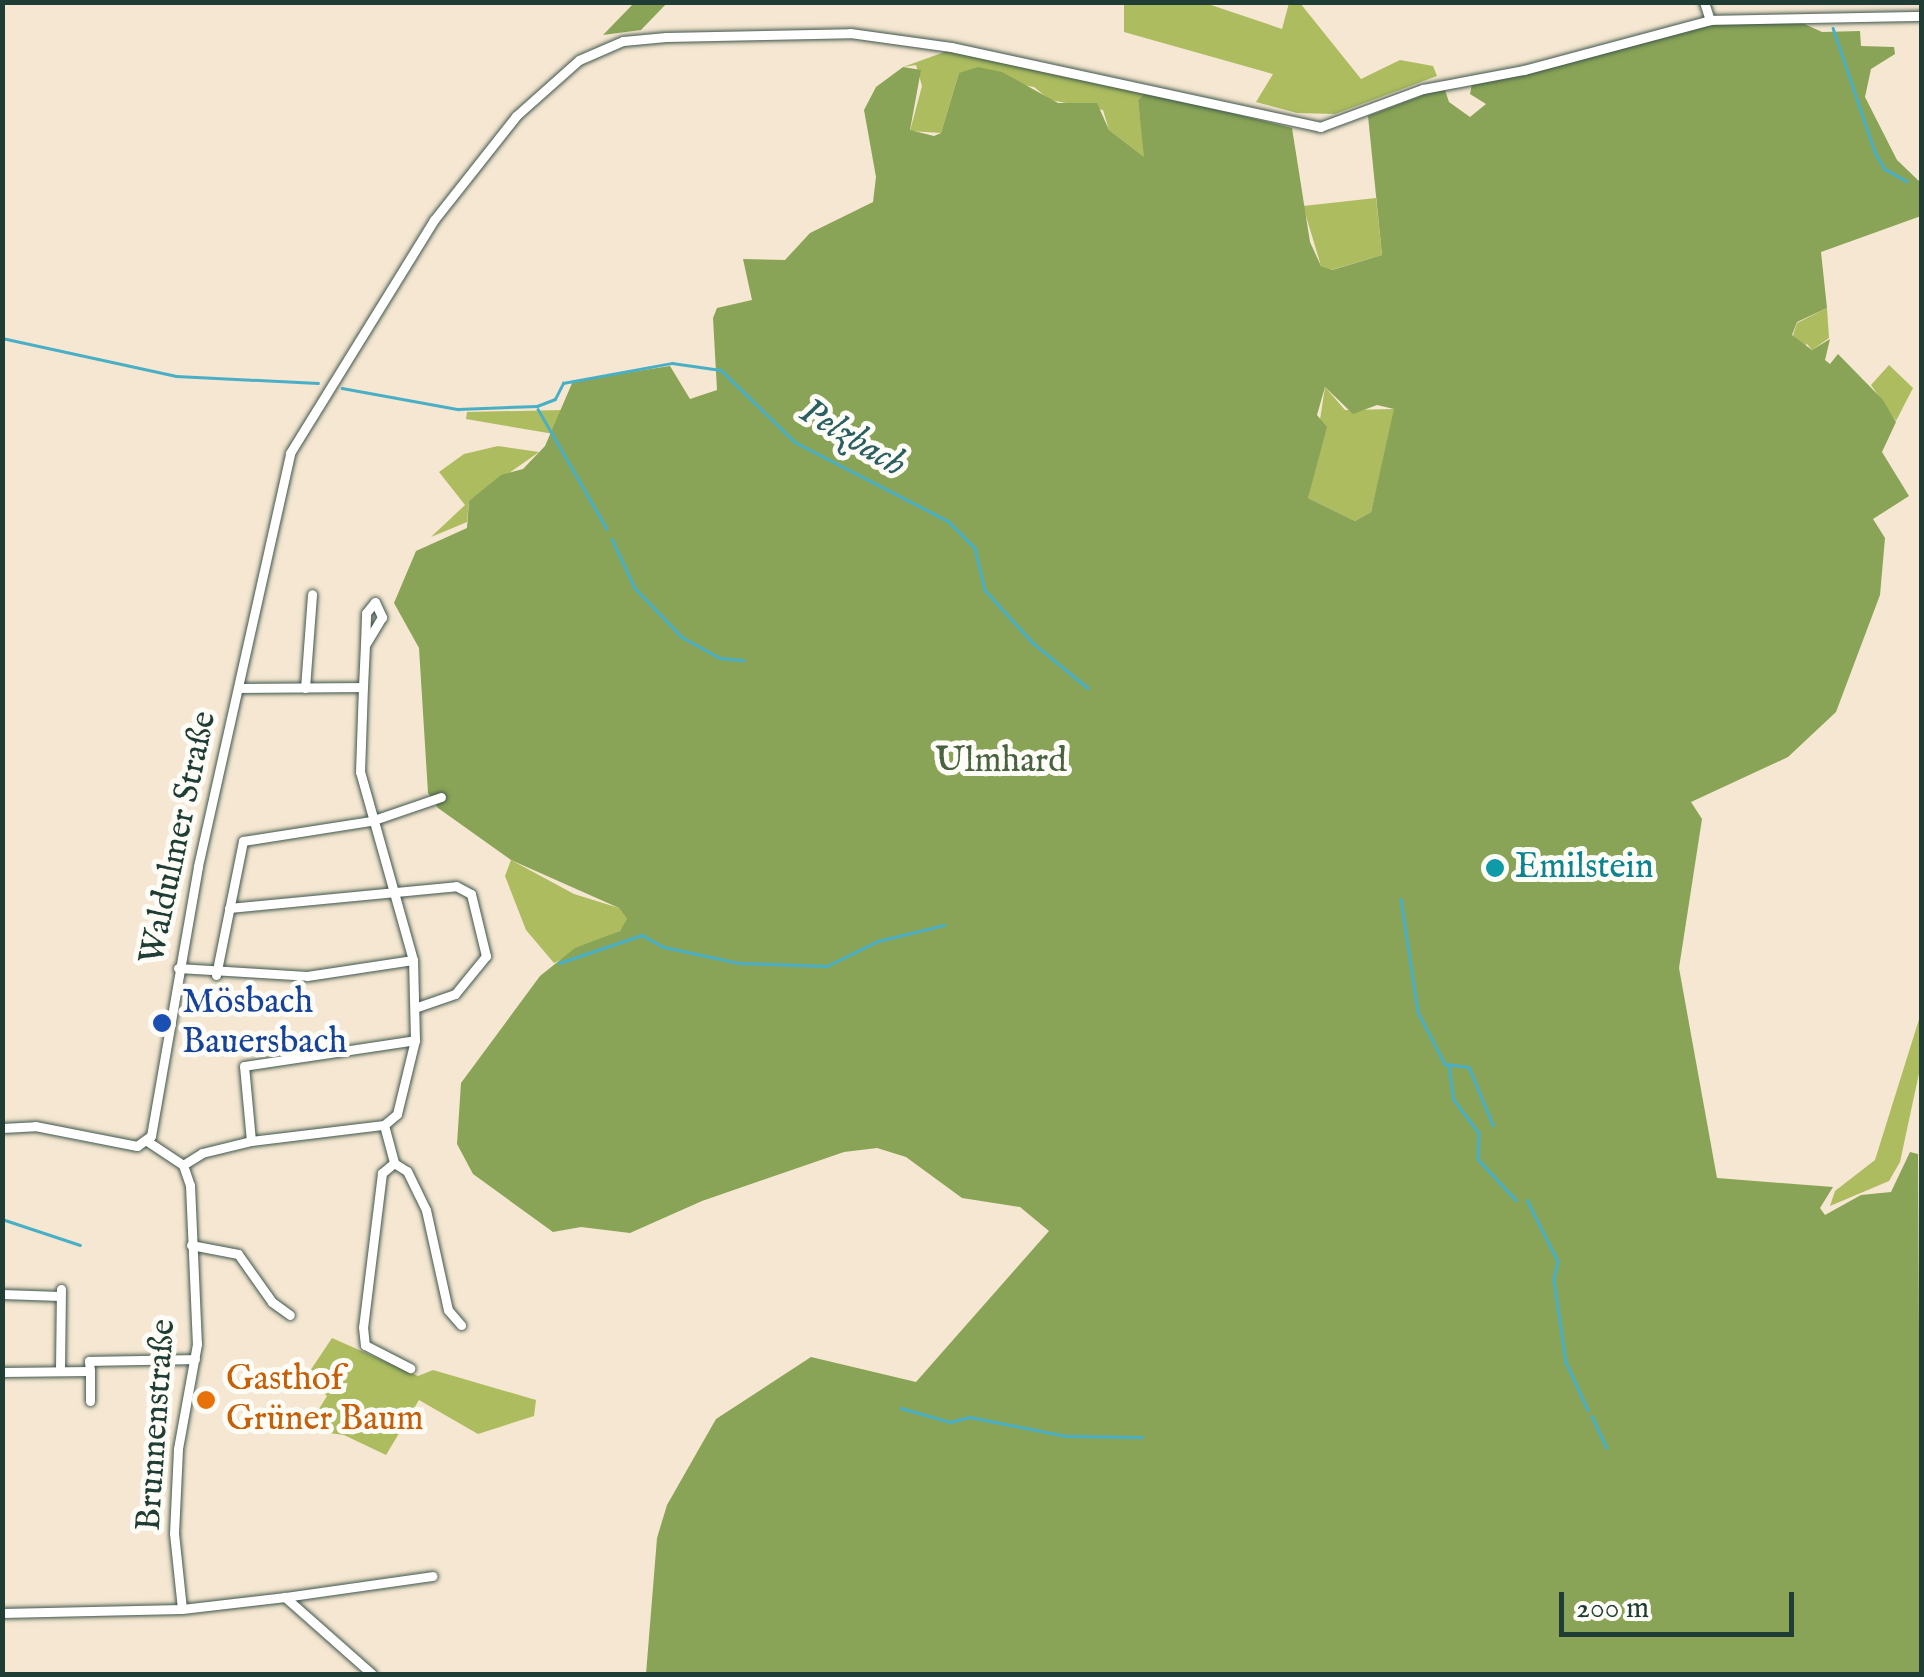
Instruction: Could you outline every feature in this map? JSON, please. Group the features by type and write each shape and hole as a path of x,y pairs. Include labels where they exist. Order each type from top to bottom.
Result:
{"street":[{"path":"1704,2 1710,20"},
{"name":"Waldulmer Straße","path":"147,1141 178,968 252,637 279,485 296,440 434,220 535,96 600,49 666,37 799,30 892,36 1320,127 1399,96 1524,70 1710,20 1922,16"},
{"path":"306,688 312,594"},
{"path":"2,1128 34,1126 137,1146 147,1141 183,1165 202,1153 251,1141 384,1125 397,1114 415,1040 418,1007 413,960 398,892 371,821 360,772 365,646"},
{"path":"240,688 363,687"},
{"path":"216,974 243,841 371,821 441,797"},
{"path":"229,908 438,886 470,894 488,944 463,987 418,1007"},
{"path":"178,968 216,974 339,975 413,960"},
{"path":"251,1141 244,1066 415,1040"},
{"path":"384,1125 394,1163 407,1171 426,1210 448,1310 461,1326"},
{"path":"394,1163 382,1174 363,1326 364,1346 410,1368"},
{"name":"Brunnenstraße","path":"182,1608 176,1497 195,1359 190,1185 183,1165"},
{"path":"191,1245 238,1254 272,1302 290,1315"},
{"path":"2,1294 60,1292 60,1370"},
{"path":"90,1401 89,1362 195,1359"},
{"path":"2,1372 90,1372"},
{"path":"2,1613 182,1608 433,1576"},
{"path":"286,1597 372,1674"}],"green space":[{"path":"634,3 667,3 641,30 603,35"},
{"path":"1124,3 1205,3 1282,29 1289,3 1300,3 1361,79 1400,60 1433,66 1437,76 1335,114 1297,113 1256,102 1273,74 1124,32"},
{"name":"Ulmhard","path":"1800,22 1822,32 1860,31 1861,46 1894,47 1895,54 1871,69 1865,97 1897,160 1921,183 1921,216 1821,252 1827,308 1797,322 1792,335 1812,350 1830,339 1825,360 1830,364 1838,354 1883,400 1896,422 1882,452 1909,496 1873,519 1885,538 1880,595 1836,712 1788,757 1691,802 1702,819 1679,968 1717,1178 1833,1187 1820,1208 1825,1215 1861,1195 1891,1192 1910,1152 1918,1154 1921,1674 646,1674 657,1538 667,1505 716,1419 811,1357 916,1382 1049,1231 1020,1207 962,1198 906,1157 877,1148 844,1152 702,1201 630,1233 581,1227 553,1232 473,1174 457,1144 461,1083 540,976 575,948 620,931 627,919 619,908 511,860 438,808 428,793 419,648 394,603 416,551 467,528 469,501 501,475 523,469 545,446 573,381 670,366 690,399 717,390 713,318 717,308 752,300 743,259 785,260 810,233 873,202 876,177 864,110 876,87 903,67 921,70 910,130 934,136 941,133 959,73 978,67 1002,72 1058,103 1097,103 1109,130 1144,157 1138,100 1146,92 1292,128 1310,242 1321,266 1332,270 1382,255 1368,116 1444,87 1449,102 1470,117 1486,104 1470,94 1472,84 1720,23","holes":["1325,387 1353,414 1377,405 1394,409 1371,512 1355,521 1308,498 1327,427 1317,415"]},
{"path":"950,50 1146,92 1138,100 1145,158 1109,130 1103,110 1050,100 1034,87 959,73 941,133 910,131 922,86 916,65 903,67"},
{"path":"1376,198 1382,255 1331,270 1321,266 1303,206"},
{"path":"1827,308 1829,338 1812,350 1807,344 1801,348 1793,335 1797,323"},
{"path":"1889,365 1913,388 1896,421 1871,385"},
{"path":"1325,387 1345,410 1395,409 1371,512 1355,521 1308,498"},
{"path":"563,410 554,434 466,419 467,412"},
{"path":"498,446 539,452 469,501 467,522 431,537 465,505 439,472 464,454"},
{"path":"511,860 574,894 619,908 628,920 620,931 554,963 526,930 505,876"},
{"path":"1921,1013 1921,1064 1900,1162 1889,1181 1830,1206 1835,1191 1875,1160"},
{"path":"332,1338 418,1376 433,1370 536,1400 534,1416 478,1434 419,1400 386,1455 344,1435 306,1430 327,1396 306,1377"}],"waterway":[{"path":"1833,28 1875,152 1885,169 1907,181"},
{"name":"Pelzbach","path":"2,338 176,376 318,383"},
{"name":"Pelzbach","path":"342,388 458,409 537,406 555,399 563,383 672,363 721,370 795,442 948,521 975,548 985,590 1033,643 1088,688"},
{"name":"Pelzbach","path":"538,409 607,529"},
{"name":"Pelzbach","path":"612,539 635,588 682,637 720,658 744,660"},
{"path":"1401,899 1418,1012 1445,1064 1469,1067 1493,1125"},
{"path":"559,963 642,935 664,947 739,963 827,966 878,941 944,925"},
{"path":"1449,1066 1454,1100 1479,1133 1478,1159 1516,1200"},
{"path":"1527,1200 1558,1261 1554,1280 1566,1362 1588,1410"},
{"path":"2,1219 80,1245"},
{"path":"901,1408 950,1422 970,1417 1066,1436 1142,1437"},
{"path":"1592,1416 1607,1448"}],"place":[{"name":"Emilstein","path":"1495,868"},
{"name":"Mösbach Bauersbach","path":"162,1023"},
{"name":"Gasthof Grüner Baum","path":"206,1400"}]}
